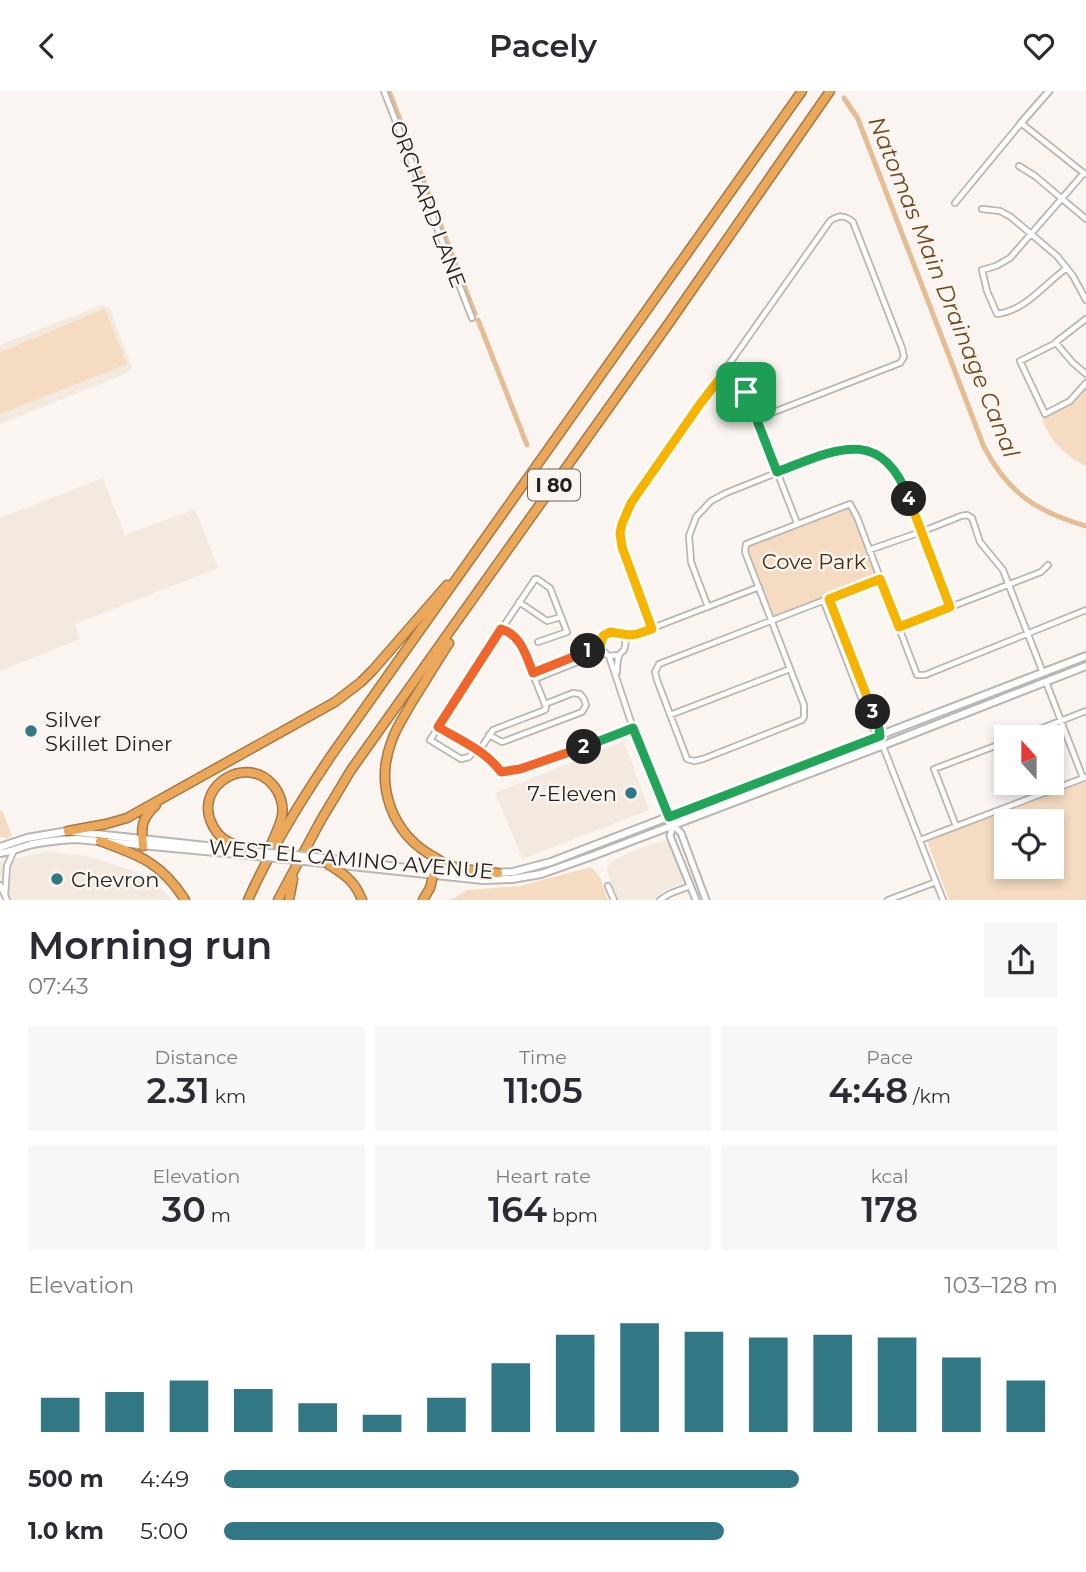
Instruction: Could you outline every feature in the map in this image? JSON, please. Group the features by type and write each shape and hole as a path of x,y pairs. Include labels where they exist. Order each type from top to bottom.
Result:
{"highway":[{"name":"I 80","path":"248,900 261,872 313,782 802,91"},
{"name":"I 80","path":"278,900 351,770 670,323 830,91"},
{"path":"68,831 127,818 325,709 373,670 478,548"},
{"path":"487,581 395,732 387,755 385,775 391,808 413,843 454,867 498,873"},
{"path":"249,853 223,839 214,829 208,804 212,791 220,781 231,774 244,772 269,780 282,803 282,816 261,872"},
{"path":"142,842 143,820 150,811 185,787"},
{"path":"100,841 137,854 156,866 175,885 185,900"},
{"path":"328,864 349,877 362,900"},
{"path":"289,900 296,866"},
{"path":"423,900 430,888 433,873"}],"main road":[{"name":"WEST EL CAMINO AVENUE","path":"315,860 328,864 433,873 469,874 522,870 551,862 1086,656"},
{"name":"WEST EL CAMINO AVENUE","path":"0,847 27,838 68,831 142,842 483,880 533,876 884,745 1086,666"},
{"name":"WEST EL CAMINO AVENUE","path":"0,853 48,841 76,839 142,842"}],"street":[{"name":"ORCHARD LANE","path":"384,91 472,318"},
{"path":"956,203 1049,91"},
{"path":"1021,123 1085,174 1010,258 982,270 997,314 1033,298 1067,268"},
{"path":"1019,166 1086,219"},
{"path":"982,209 1004,213 1057,256 1086,300"},
{"path":"652,629 622,547 620,533 624,515 830,221 838,216 847,217 853,222 904,357 900,363 756,419"},
{"path":"1086,319 1056,342 1020,361 1045,414 1070,401 1086,383"},
{"path":"1056,342 1086,374"},
{"path":"724,373 746,392 797,523"},
{"path":"708,607 691,562 689,536 696,517 711,501 829,452 852,448 869,451 886,460 897,474 950,607"},
{"path":"880,579 826,601 772,620 659,664 655,672 657,680 687,758 694,761 804,717 804,705 772,620 745,552 746,544 797,523 850,504 869,550 917,674 925,675 1086,610"},
{"path":"869,550 961,516 972,517 980,541 1003,571 1042,673"},
{"path":"899,627 1009,586 1041,572 1048,565"},
{"path":"501,629 520,642 545,709 493,730 477,750 461,759 430,740 501,629 535,579 550,589 567,632 538,642"},
{"path":"621,635 652,629 759,587"},
{"path":"826,601 863,705 884,745 943,900"},
{"path":"519,602 547,621 561,617"},
{"path":"625,646 618,632 603,636 601,648 608,655 633,728 669,817 681,833 706,900"},
{"path":"616,677 619,655 637,634"},
{"path":"533,673 601,644"},
{"path":"535,679 595,655 619,655"},
{"path":"670,715 790,669"},
{"path":"920,840 1084,777 1046,682"},
{"path":"489,735 502,742 582,712 586,705 580,694 573,693 545,704"},
{"path":"1050,725 1086,711"},
{"path":"438,727 477,750 501,772 520,769 566,754 633,728"},
{"path":"956,826 934,769 994,746"},
{"path":"673,825 670,836 696,900"},
{"path":"6,897 7,866 15,850"},
{"path":"888,900 936,881"},
{"path":"0,885 6,897"},
{"path":"608,886 614,900"},
{"path":"660,900 690,886"}],"shaded area":[{"path":"102,305 109,307 132,367 127,373 0,424 0,345"},
{"path":"103,478 125,535 195,509 218,568 75,624 80,639 0,671 0,518"},
{"path":"624,741 649,810 523,859 495,793"},
{"path":"665,840 675,853 683,877 682,883 665,890 653,900 618,900 607,871 611,862"},
{"path":"47,852 86,856 140,873 172,900 10,900 0,876 0,861"}],"green space":[{"path":"105,309 127,364 0,414 0,352"},
{"path":"1086,389 1086,466 1059,447 1042,419 1066,407"},
{"name":"Cove Park","path":"850,504 880,579 772,620 746,544"},
{"path":"1086,780 1086,900 949,900 927,841 994,815 994,879 1064,879 1064,809 1010,809 1047,795 1064,795 1064,788"},
{"path":"0,810 12,836 7,838 0,837"},
{"path":"591,867 600,877 608,900 447,900 467,890 520,886"}],"waterway":[{"path":"389,91 475,314"},
{"name":"Natomas Main Drainage Canal","path":"844,98 858,119 984,447 993,463 1026,499 1053,514 1086,526"},
{"path":"478,320 527,445"}],"place":[{"name":"Silver Skillet Diner","path":"31,731"},
{"name":"7-Eleven","path":"631,793"},
{"name":"Chevron","path":"57,879"}],"route":[{"path":"724,373 746,392 777,472 829,452 852,448 869,451 886,460 906,492 950,607 899,627 880,579 829,599 880,736 669,817 633,728 566,754 520,769 501,772 479,751 438,727 501,629 520,642 533,673 593,649 601,644 603,636 610,632 629,635 652,629 622,547 620,533 624,515 724,373"}]}
